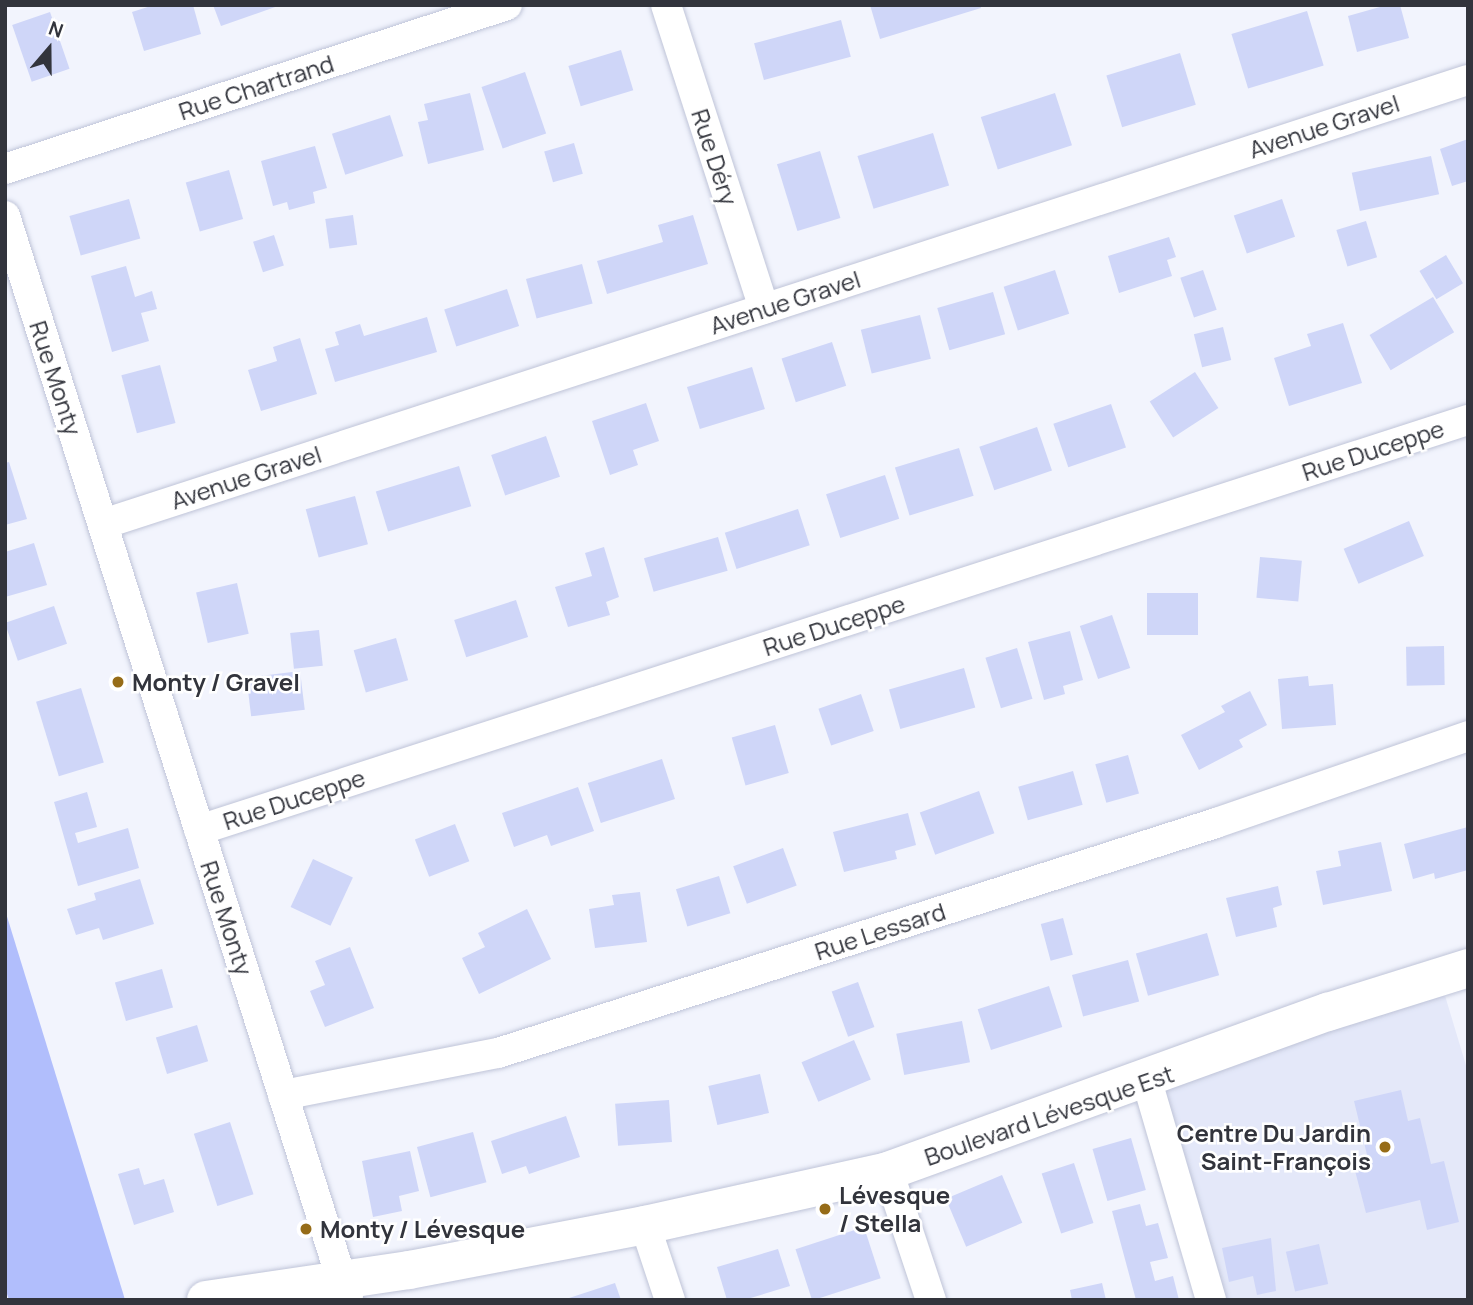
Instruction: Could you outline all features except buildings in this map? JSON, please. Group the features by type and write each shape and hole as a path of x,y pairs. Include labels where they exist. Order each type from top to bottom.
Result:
{"street":[{"name":"Rue Chartrand","path":"5,169 508,5"},
{"name":"Rue Déry","path":"666,5 764,309"},
{"name":"Avenue Gravel","path":"103,524 1468,79"},
{"name":"Rue Monty","path":"5,216 345,1289"},
{"name":"Rue Duceppe","path":"199,830 1468,420"},
{"name":"Rue Lessard","path":"283,1095 498,1053 1203,827 1468,736"},
{"name":"Boulevard Lévesque Est","path":"206,1300 345,1289 409,1270 645,1225 888,1171 1147,1081 1328,1012 1468,968"},
{"path":"1147,1081 1211,1300"},
{"path":"888,1171 931,1300"},
{"path":"645,1225 670,1300"}],"shaded area":[{"path":"5,910 125,1300 9,1300 5,1288"},
{"path":"1443,989 1468,1072 1468,1300 1222,1300 1161,1088"}],"place":[{"name":"Monty / Gravel","path":"118,682"},
{"name":"Centre Du Jardin Saint-François","path":"1385,1147"},
{"name":"Lévesque / Stella","path":"825,1209"},
{"name":"Monty / Lévesque","path":"306,1229"}]}
